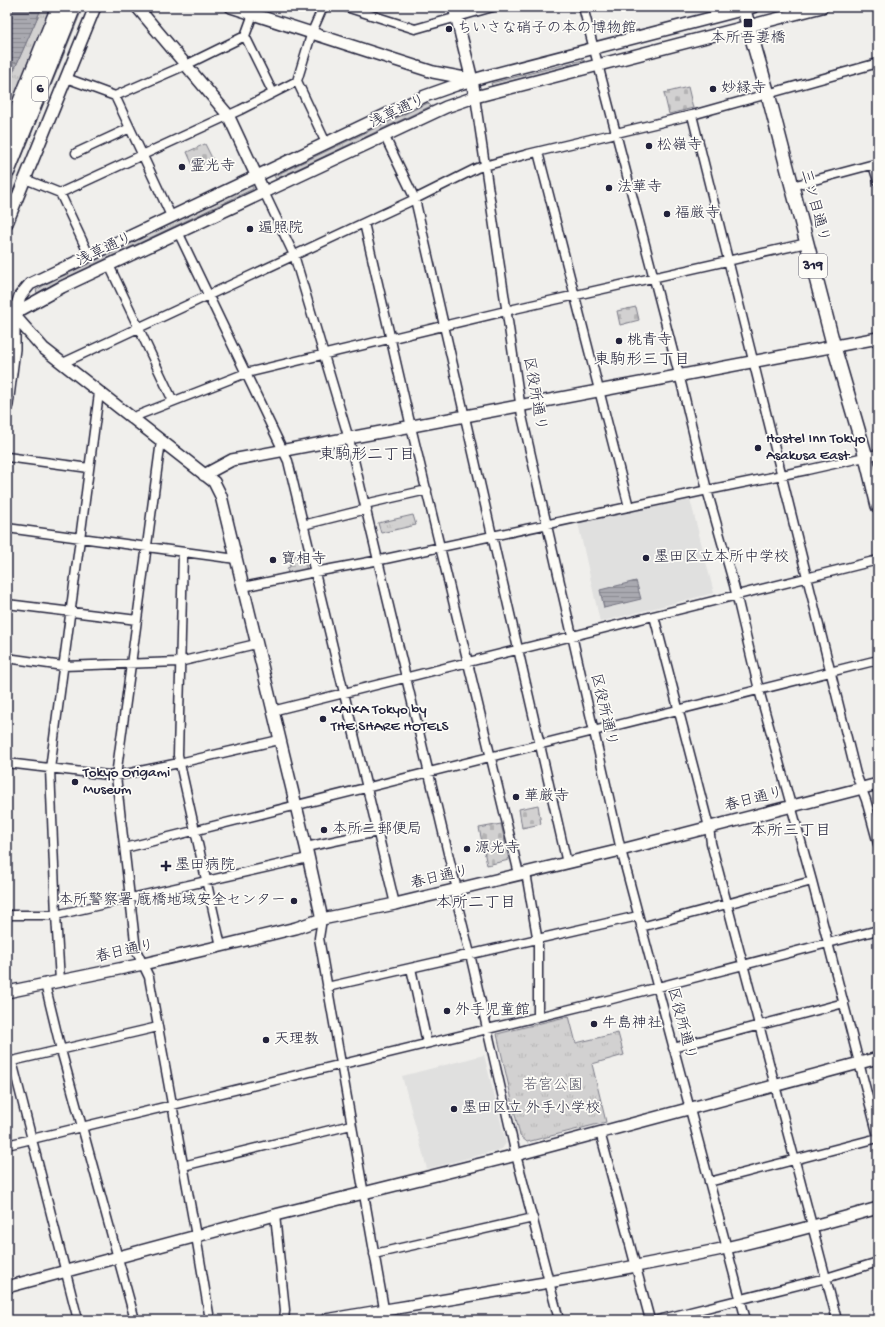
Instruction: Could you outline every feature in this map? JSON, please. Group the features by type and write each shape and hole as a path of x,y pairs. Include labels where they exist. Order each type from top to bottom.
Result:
{"highway":[{"name":"6","path":"7,136 59,7"},
{"name":"6","path":"7,171 72,7"}],"main road":[{"name":"三ツ目通り","path":"747,8 749,26 834,347 872,455 878,506"}],"street":[{"path":"7,223 95,7"},
{"path":"137,7 228,115 294,255 349,439 366,507 457,889 458,906 516,1155 559,1320"},
{"name":"浅草通り","path":"231,7 433,72 472,80"},
{"path":"323,7 312,32 297,82 326,143"},
{"path":"346,7 415,29 456,12 466,14 493,7"},
{"path":"583,7 654,278 707,490 736,595 759,690 812,881 878,1137 709,1182"},
{"name":"浅草通り","path":"10,313 437,110 475,97 822,7"},
{"name":"浅草通り","path":"10,313 20,296 30,284 425,96 472,80 747,8"},
{"path":"456,12 475,97"},
{"path":"253,14 246,36 273,93"},
{"path":"66,78 115,96 186,65 246,36"},
{"path":"63,363 486,165 692,115 878,63"},
{"path":"60,192 297,82"},
{"path":"115,96 171,216"},
{"name":"区役所通り","path":"475,97 520,407 621,850 746,1320"},
{"path":"692,115 856,774 866,800 878,844"},
{"path":"76,153 130,128"},
{"path":"384,135 415,199 566,863"},
{"path":"538,152 630,507"},
{"path":"792,186 876,164 878,181"},
{"path":"25,179 60,192 89,255"},
{"path":"364,223 491,756 523,874 538,939 538,1016"},
{"path":"178,232 288,461 395,904"},
{"path":"131,418 246,373 807,243"},
{"path":"109,265 173,401"},
{"path":"7,304 10,313 14,349 7,405"},
{"path":"7,336 10,313"},
{"path":"10,313 43,348 214,482 221,496 322,919 318,935 385,1315"},
{"path":"204,475 232,460 600,392 878,338"},
{"path":"60,981 50,769 100,393"},
{"path":"161,441 116,776 136,950 149,976 210,1320"},
{"path":"243,587 441,547 872,455"},
{"path":"7,457 89,468"},
{"path":"303,525 427,490"},
{"path":"7,528 236,560"},
{"path":"182,553 178,754 221,946"},
{"path":"272,711 878,560"},
{"path":"7,604 137,620"},
{"path":"654,616 709,827 711,842 837,1320"},
{"path":"7,658 63,666 179,662 256,644"},
{"path":"125,848 878,660"},
{"path":"7,763 116,776 279,740"},
{"name":"春日通り","path":"7,992 143,964 296,928 322,919 395,904 523,874 878,784"},
{"path":"7,915 56,915 206,880 378,832"},
{"path":"641,927 812,881"},
{"path":"327,987 638,916"},
{"path":"7,1145 657,988 878,930"},
{"path":"411,968 427,1043"},
{"path":"45,984 61,1050 135,1320"},
{"path":"673,1048 844,1003"},
{"path":"78,1320 32,1139 9,1062 158,1028"},
{"path":"7,1287 275,1215 516,1155 776,1084 878,1058"},
{"path":"183,1166 351,1125"},
{"path":"600,1132 650,1320"},
{"path":"326,1320 385,1315 726,1248 878,1208"},
{"path":"275,1215 285,1310 284,1320"},
{"path":"374,1254 533,1218"},
{"path":"658,1320 826,1278 878,1262"}],"shaded area":[{"path":"7,7 42,7 7,86"},
{"name":"墨田区立本所中学校","path":"690,499 714,593 600,622 578,523"},
{"path":"636,581 641,599 604,608 600,590"},
{"name":"墨田区立 外手小学校","path":"484,1055 506,1143 502,1149 427,1169 402,1076"}],"green space":[{"path":"42,7 83,7 7,194 7,86"},
{"path":"583,60 585,61 584,62 492,86 491,83"},
{"path":"688,87 693,108 669,114 664,93"},
{"path":"428,103 431,106 276,179 274,176"},
{"path":"205,144 213,160 194,168 187,152"},
{"path":"251,186 253,189 57,282 37,293 36,290 46,284"},
{"path":"636,307 639,320 620,325 617,311"},
{"path":"413,515 416,525 381,533 378,523"},
{"path":"303,554 307,570 288,573 287,568 290,567 288,557"},
{"path":"538,805 541,824 522,828 519,809"},
{"path":"501,824 509,860 487,865 479,828"},
{"name":"若宮公園","path":"569,1016 576,1043 618,1033 624,1055 592,1064 606,1122 527,1142 520,1136 497,1034"}],"place":[{"name":"本所吾妻橋","path":"748,23"},
{"name":"ちいさな硝子の本の博物館","path":"449,29"},
{"name":"妙縁寺","path":"713,89"},
{"name":"松嶺寺","path":"649,146"},
{"name":"霊光寺","path":"182,167"},
{"name":"法華寺","path":"609,188"},
{"name":"福厳寺","path":"667,214"},
{"name":"遍照院","path":"250,229"},
{"name":"桃青寺","path":"619,341"},
{"name":"Hostel Inn Tokyo Asakusa East","path":"758,448"},
{"name":"墨田区立本所中学校","path":"646,558"},
{"name":"寶相寺","path":"273,560"},
{"name":"KAIKA Tokyo by THE SHARE HOTELS","path":"323,719"},
{"name":"Tokyo Origami Museum","path":"75,782"},
{"name":"華厳寺","path":"516,797"},
{"name":"本所二郵便局","path":"324,830"},
{"name":"源光寺","path":"467,849"},
{"name":"墨田病院","path":"166,866"},
{"name":"本所警察署 廐橋地域安全センター","path":"294,901"},
{"name":"外手児童館","path":"447,1011"},
{"name":"牛島神社","path":"594,1024"},
{"name":"天理教","path":"266,1040"},
{"name":"墨田区立 外手小学校","path":"454,1109"}],"district":[{"name":"東駒形三丁目","path":"642,361"},
{"name":"東駒形二丁目","path":"367,456"},
{"name":"本所三丁目","path":"791,832"},
{"name":"本所二丁目","path":"476,904"}]}
